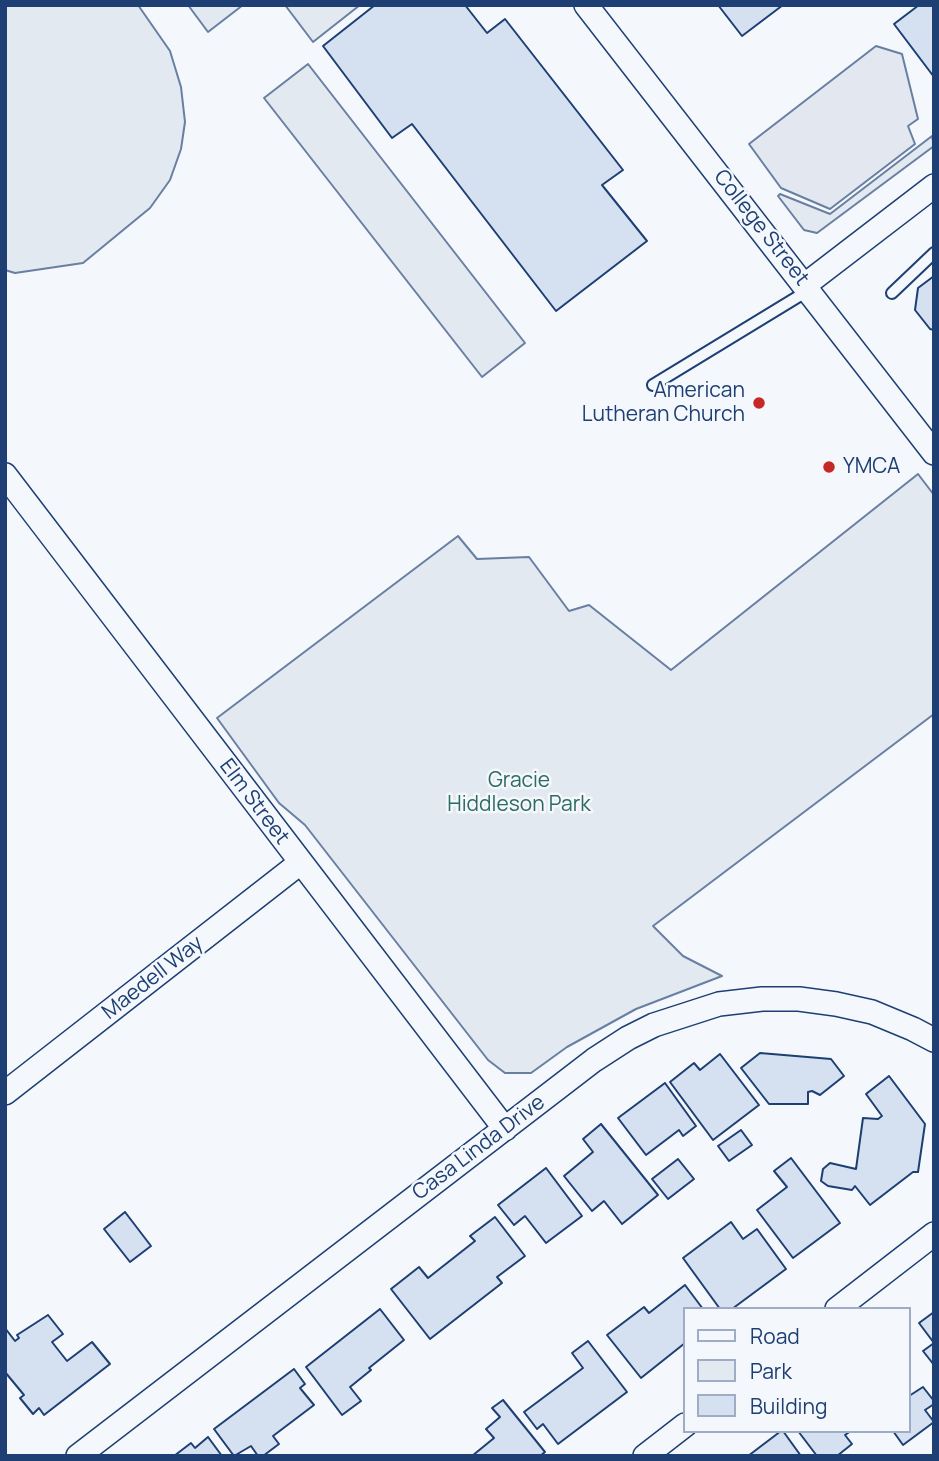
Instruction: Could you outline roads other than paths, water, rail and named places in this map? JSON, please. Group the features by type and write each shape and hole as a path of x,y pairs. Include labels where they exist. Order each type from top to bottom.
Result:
{"street":[{"name":"College Street","path":"586,5 934,453"},
{"path":"807,287 932,191"},
{"name":"Elm Street","path":"5,474 505,1129"},
{"name":"Maedell Way","path":"5,1093 300,863"},
{"name":"Casa Linda Drive","path":"78,1456 594,1060 654,1025 719,1004 762,999 799,999 872,1012 934,1040"},
{"path":"839,1307 934,1234"},
{"path":"645,1456 684,1426"}],"lane":[{"path":"892,293 934,253"},
{"path":"653,385 807,287"}],"place":[{"name":"American Lutheran Church","path":"759,403"},
{"name":"YMCA","path":"829,467"}],"park label":[{"name":"Gracie Hiddleson Park","path":"519,793"}]}
